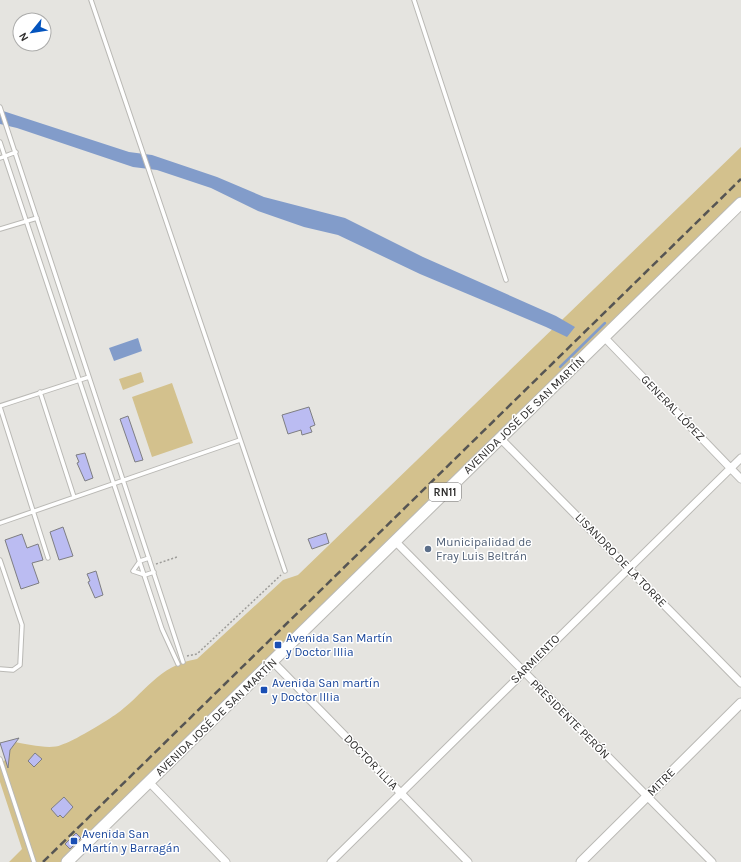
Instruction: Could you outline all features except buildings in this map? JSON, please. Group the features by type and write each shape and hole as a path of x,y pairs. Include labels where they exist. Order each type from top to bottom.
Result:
{"main road":[{"name":"AVENIDA JOSÉ DE SAN MARTÍN","path":"67,862 273,662 741,202"}],"street":[{"name":"GENERAL LÓPEZ","path":"604,337 741,479"},
{"name":"LISANDRO DE LA TORRE","path":"500,438 741,683"},
{"name":"SARMIENTO","path":"331,862 741,458"},
{"name":"PRESIDENTE PERÓN","path":"395,541 712,862"},
{"name":"DOCTOR ILLIA","path":"273,662 468,862"},
{"name":"MITRE","path":"581,862 741,703"},
{"path":"149,782 226,862"}],"lane":[{"path":"91,0 285,571"},
{"path":"414,0 506,280"},
{"path":"0,107 183,660"},
{"path":"0,142 162,629 178,664"},
{"path":"0,158 16,152"},
{"path":"0,229 37,218"},
{"path":"48,558 0,407 89,376"},
{"path":"40,392 74,497"},
{"path":"0,523 240,440"},
{"path":"149,558 140,561 133,571 145,575 154,572"},
{"path":"0,560 22,624 20,665 13,670 0,669"},
{"path":"0,759 34,862"}],"path":[{"path":"152,565 177,557"},
{"path":"183,660 196,654 285,571"}],"shaded area":[{"path":"741,147 741,203 67,862 9,862 22,849 0,782 0,762 9,759 10,750 15,742 51,747 67,743 115,715 152,682 172,667 183,662 197,659 283,580 298,575"},
{"path":"141,372 144,382 123,390 119,379"},
{"path":"172,383 193,443 152,457 132,397"}],"water":[{"path":"0,110 129,152 152,155 217,177 264,197 345,218 423,257 556,316 575,327 567,337 420,274 338,235 304,227 258,211 211,188 157,170 133,167 17,128 0,124"},
{"path":"138,338 142,351 114,361 109,348"}],"waterway":[{"path":"560,367 605,323"}],"railway":[{"path":"43,862 741,179"}],"place":[{"name":"Municipalidad de Fray Luis Beltrán","path":"428,549"},
{"name":"Avenida San Martín y Doctor Illia","path":"278,645"},
{"name":"Avenida San martín y Doctor Illia","path":"264,690"},
{"name":"Avenida San Martín y Barragán","path":"74,841"}]}
